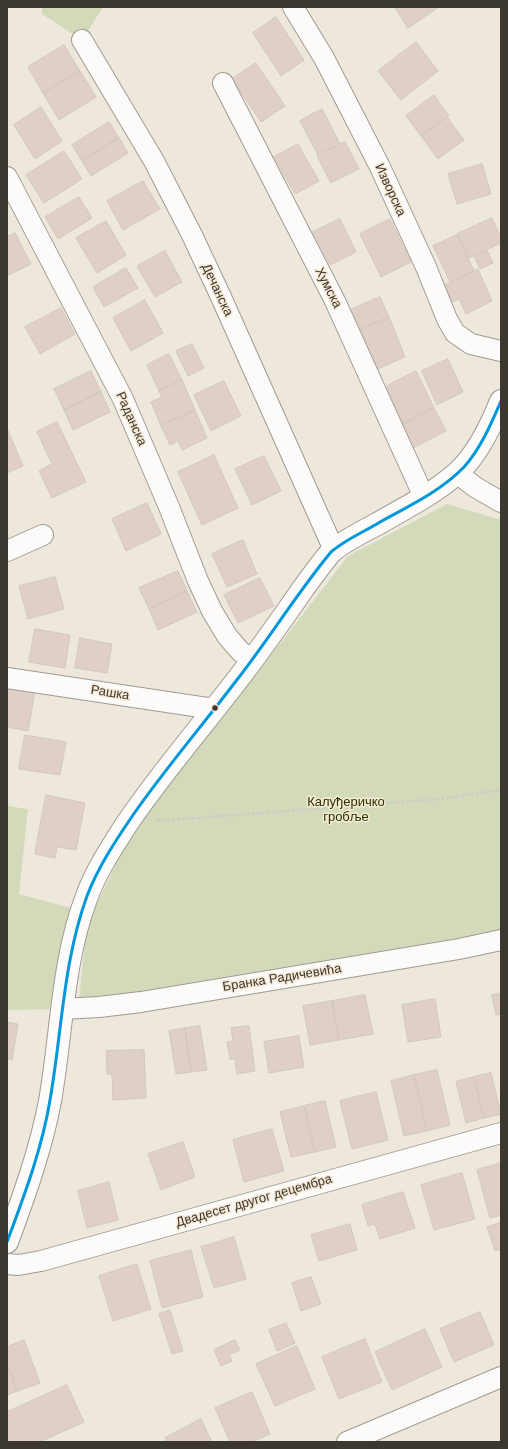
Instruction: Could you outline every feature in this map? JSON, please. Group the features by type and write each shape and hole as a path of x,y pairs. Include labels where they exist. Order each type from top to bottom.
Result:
{"street":[{"name":"Изворска","path":"293,7 324,58 380,167 426,267 447,319 455,333 471,344 501,351"},
{"name":"Дечанска","path":"82,40 154,161 192,235 228,311 334,550"},
{"name":"Хумска","path":"223,83 335,301 424,497"},
{"name":"Раданска","path":"7,178 123,399 169,507 198,581 212,611 227,636 252,661"},
{"path":"7,1242 23,1198 42,1137 50,1100 72,947 87,895 98,872 128,823 252,661 320,566 334,550 424,497 457,473 482,440 501,401"},
{"path":"457,473 475,487 501,502"},
{"path":"7,551 43,535"},
{"name":"Рашка","path":"7,678 214,709"},
{"name":"Бранка Радичевића","path":"62,1009 99,1007 141,1002 460,949 501,940"},
{"name":"Двадесет другог децембра","path":"7,1264 18,1265 41,1260 501,1133"},
{"path":"347,1442 501,1377"}],"path":[{"path":"128,823 439,799 501,790"}],"green space":[{"path":"42,7 103,7 82,40 42,14"},
{"name":"Калуђеричко гробље","path":"447,504 501,520 501,939 459,949 79,1000 87,924 128,839 348,556"},
{"path":"7,806 28,809 19,894 82,911 62,1009 7,1010"}],"building":[{"path":"395,7 439,7 408,28"},
{"path":"276,17 304,60 281,76 253,33"},
{"path":"416,42 438,71 401,100 378,71"},
{"path":"64,45 80,71 43,93 28,67"},
{"path":"256,63 285,106 261,122 232,79"},
{"path":"80,71 96,97 59,120 43,93"},
{"path":"434,95 449,116 421,136 406,116"},
{"path":"41,107 62,141 35,159 14,125"},
{"path":"322,109 340,144 318,155 300,121"},
{"path":"447,117 464,140 438,159 421,136"},
{"path":"109,122 119,138 82,161 72,145"},
{"path":"119,138 128,153 91,176 82,161"},
{"path":"345,142 359,169 331,183 317,156"},
{"path":"298,144 319,181 295,194 274,157"},
{"path":"64,151 82,179 44,203 26,175"},
{"path":"482,164 491,194 457,204 448,174"},
{"path":"143,181 160,209 123,230 107,201"},
{"path":"79,197 92,218 58,239 45,217"},
{"path":"492,218 501,238 501,243 469,258 457,234"},
{"path":"340,219 356,252 330,265 313,232"},
{"path":"390,219 411,262 381,277 360,234"},
{"path":"106,221 126,255 97,273 76,238"},
{"path":"15,233 31,264 7,276 7,237"},
{"path":"457,235 474,271 450,282 433,246"},
{"path":"487,250 493,263 480,269 474,256"},
{"path":"165,251 182,282 155,297 137,266"},
{"path":"126,268 138,288 104,307 93,287"},
{"path":"478,269 492,301 466,314 459,299 452,302 445,285"},
{"path":"380,297 389,317 359,330 350,310"},
{"path":"145,300 163,333 131,351 113,318"},
{"path":"61,308 75,334 40,354 25,327"},
{"path":"389,317 405,357 373,371 356,331"},
{"path":"192,344 204,368 188,376 176,351"},
{"path":"169,354 182,380 159,391 147,365"},
{"path":"448,359 463,392 437,405 422,371"},
{"path":"91,371 101,392 64,410 54,389"},
{"path":"416,371 434,408 401,425 383,388"},
{"path":"182,380 195,410 161,426 151,402 162,397 159,391"},
{"path":"224,381 241,416 211,431 194,395"},
{"path":"101,392 110,412 73,430 64,410"},
{"path":"434,408 446,431 413,448 401,425"},
{"path":"195,410 207,438 182,450 178,441 170,445 161,426"},
{"path":"57,422 86,482 52,498 39,471 52,464 37,432"},
{"path":"7,428 23,466 7,473"},
{"path":"214,455 238,508 202,525 178,472"},
{"path":"264,456 281,491 252,505 235,469"},
{"path":"147,503 161,534 126,551 112,519"},
{"path":"243,540 257,574 227,587 212,554"},
{"path":"178,571 187,591 149,609 139,588"},
{"path":"55,577 64,609 28,619 19,586"},
{"path":"260,578 274,606 238,623 224,595"},
{"path":"187,591 197,612 158,630 149,609"},
{"path":"35,629 70,635 65,668 29,662"},
{"path":"80,638 112,644 107,673 75,668"},
{"path":"7,687 35,692 28,731 7,727"},
{"path":"25,735 66,742 60,775 19,769"},
{"path":"46,795 85,803 76,850 57,847 55,858 35,854"},
{"path":"501,993 501,1014 496,1015 492,995"},
{"path":"365,995 373,1034 339,1040 332,1001"},
{"path":"435,999 441,1037 408,1042 402,1005"},
{"path":"332,1001 339,1040 310,1045 303,1006"},
{"path":"7,1022 18,1024 12,1060 7,1059"},
{"path":"200,1026 207,1070 191,1072 185,1028"},
{"path":"249,1026 255,1071 237,1074 235,1059 230,1059 227,1042 233,1041 231,1028"},
{"path":"185,1028 191,1072 176,1074 169,1031"},
{"path":"299,1036 304,1067 269,1073 264,1042"},
{"path":"144,1050 146,1098 113,1100 112,1074 107,1074 106,1051"},
{"path":"437,1070 450,1125 427,1131 414,1075"},
{"path":"491,1073 501,1114 484,1118 474,1077"},
{"path":"414,1075 427,1131 404,1136 391,1081"},
{"path":"474,1077 484,1118 466,1123 456,1082"},
{"path":"376,1092 388,1140 352,1149 340,1101"},
{"path":"325,1101 336,1147 315,1152 304,1106"},
{"path":"304,1106 315,1152 291,1157 280,1112"},
{"path":"272,1129 284,1171 244,1182 233,1140"},
{"path":"183,1142 195,1177 161,1190 148,1154"},
{"path":"501,1163 501,1215 490,1218 477,1170"},
{"path":"462,1173 475,1219 434,1230 421,1185"},
{"path":"109,1182 118,1220 87,1228 78,1191"},
{"path":"403,1192 415,1228 380,1239 375,1224 368,1226 362,1205"},
{"path":"501,1223 501,1249 495,1251 487,1227"},
{"path":"350,1224 357,1250 319,1261 311,1235"},
{"path":"234,1237 246,1279 214,1288 201,1247"},
{"path":"191,1250 203,1297 162,1308 150,1261"},
{"path":"137,1264 151,1309 113,1321 99,1276"},
{"path":"311,1277 321,1304 301,1311 292,1283"},
{"path":"170,1310 183,1351 172,1354 159,1314"},
{"path":"480,1312 494,1345 454,1362 440,1329"},
{"path":"286,1323 295,1343 277,1351 269,1330"},
{"path":"425,1329 442,1367 392,1390 375,1352"},
{"path":"365,1339 382,1382 339,1399 322,1357"},
{"path":"24,1340 40,1383 17,1391 7,1364 7,1347"},
{"path":"235,1340 240,1350 229,1355 232,1361 221,1366 214,1350"},
{"path":"297,1346 315,1389 275,1406 256,1364"},
{"path":"7,1364 17,1391 7,1395"},
{"path":"67,1385 84,1422 40,1442 7,1442 7,1412"},
{"path":"252,1392 270,1434 252,1442 230,1442 215,1408"},
{"path":"201,1419 212,1442 167,1442 165,1438"}],"transit line":[{"path":"7,1242 32,1172 47,1118 68,972 79,921 91,885 108,854 145,798 248,665 306,584 331,552 349,539 424,498 455,476 470,460 481,444 501,401"}]}
